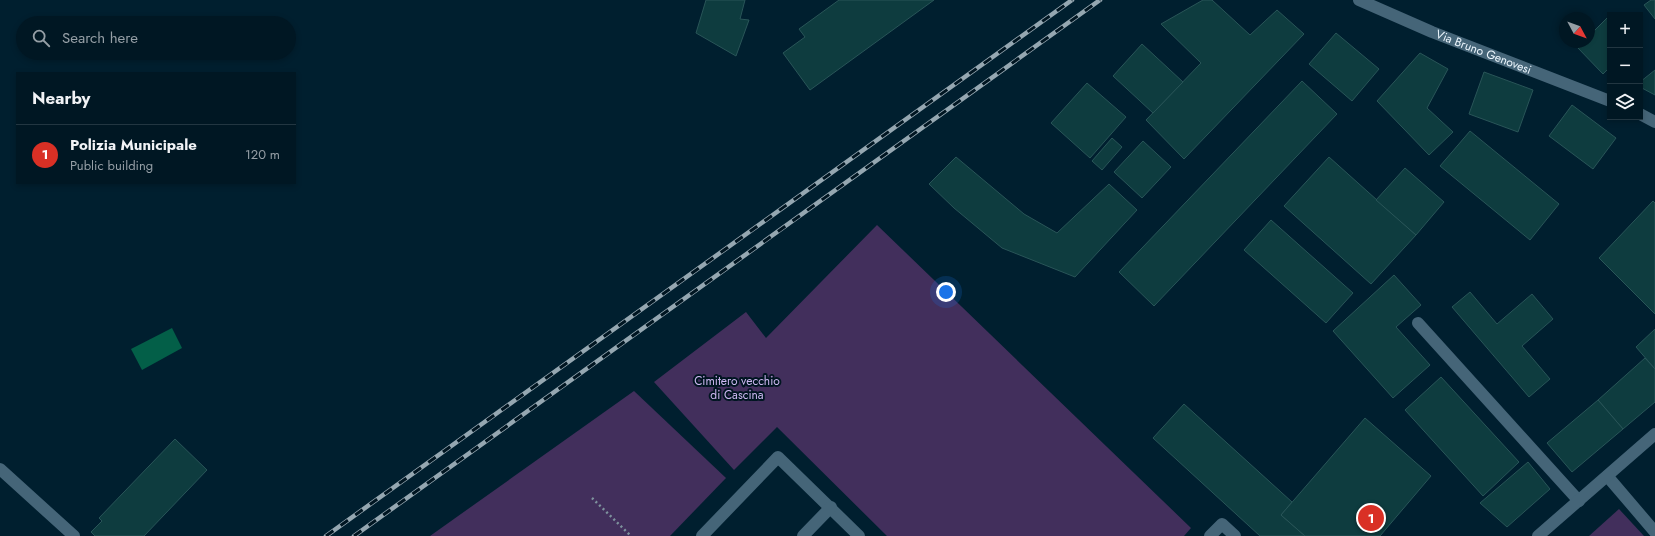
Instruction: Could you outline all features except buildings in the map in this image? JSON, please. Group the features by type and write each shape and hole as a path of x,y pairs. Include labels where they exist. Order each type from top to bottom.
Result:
{"street":[{"name":"Via Bruno Genovesi","path":"1359,0 1432,32 1607,100"},
{"path":"1643,116 1655,122"},
{"path":"1418,323 1579,501"},
{"path":"1538,536 1608,477 1655,434"},
{"path":"702,536 778,457 831,507 859,536"},
{"path":"0,469 74,536"},
{"path":"1608,477 1655,532"},
{"path":"803,536 831,507"},
{"path":"1210,536 1222,524 1235,536"}],"path":[{"path":"592,498 631,536"}],"green space":[{"name":"Cimitero vecchio di Cascina","path":"877,225 1191,528 1184,536 887,536 777,427 734,470 654,382 746,312 766,338"},
{"path":"634,391 726,478 670,536 430,536"},
{"path":"1619,509 1644,536 1589,536"}],"shaded area":[{"path":"172,328 182,348 142,370 131,349"}],"railway":[{"path":"326,536 1072,0"},
{"path":"354,536 1100,0"}],"place":[{"name":"Polizia Municipale","path":"1371,518"}]}
